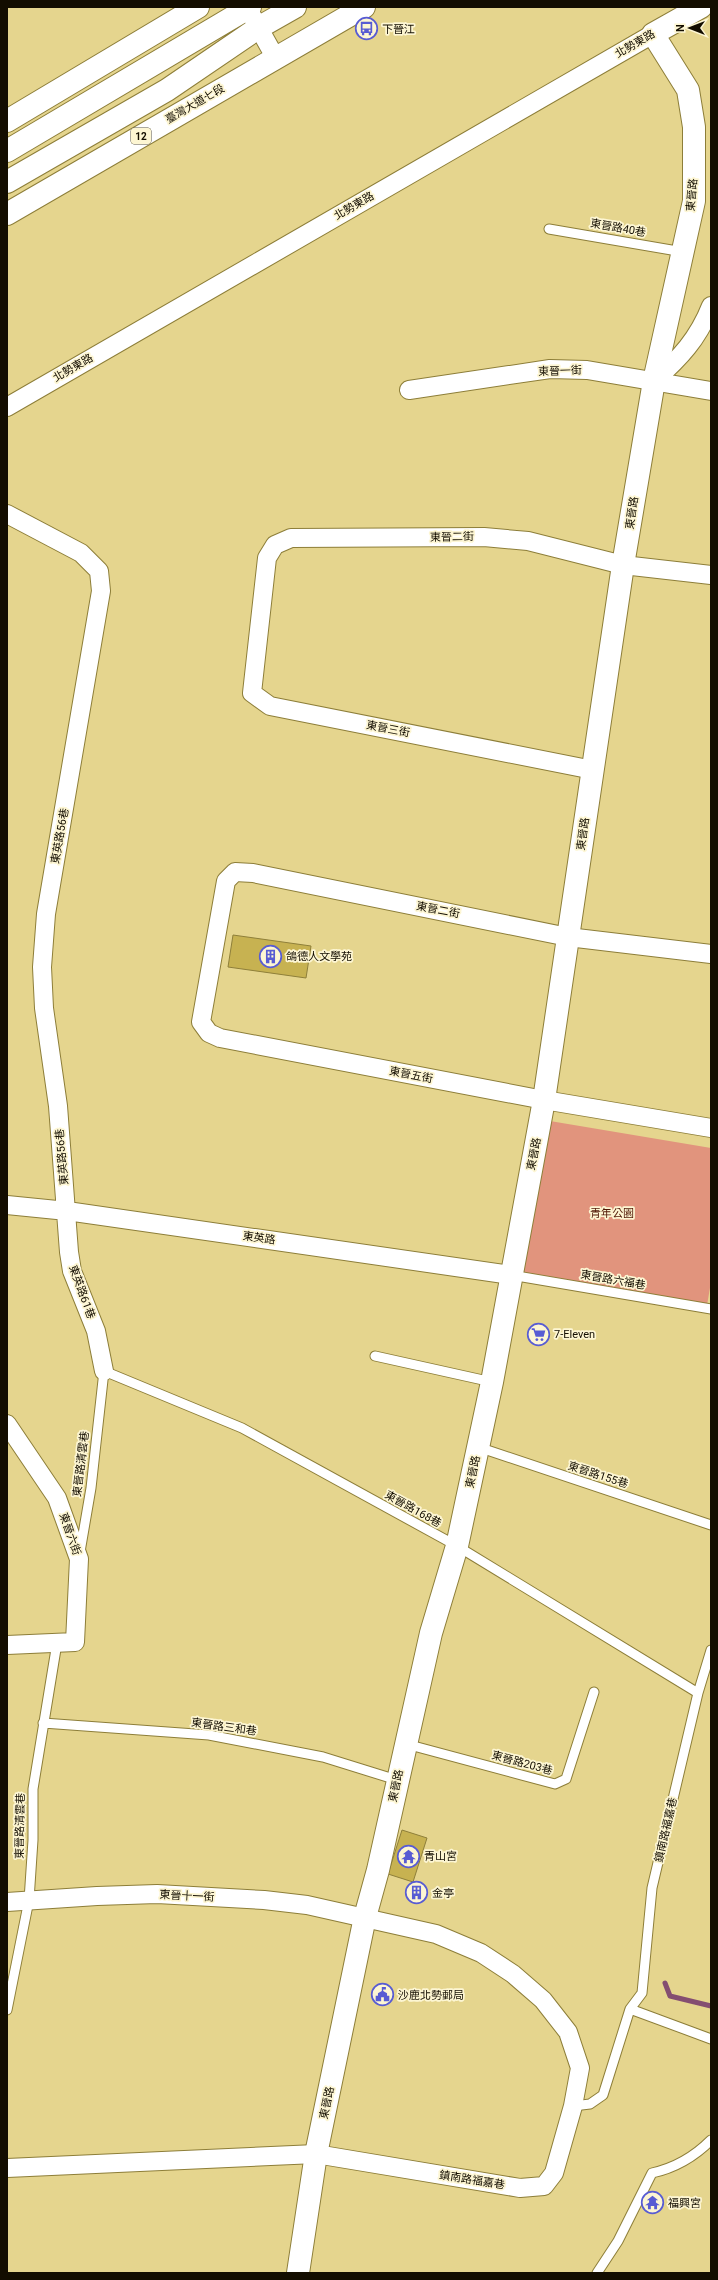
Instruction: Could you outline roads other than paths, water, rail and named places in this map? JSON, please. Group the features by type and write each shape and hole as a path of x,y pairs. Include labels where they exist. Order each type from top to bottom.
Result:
{"street":[{"path":"7,121 198,7"},
{"name":"12","path":"7,182 167,90 258,28 295,7"},
{"name":"臺灣大道七段","path":"7,214 275,57 364,7"},
{"name":"北勢東路","path":"7,407 701,7"},
{"path":"7,151 248,8 275,57"},
{"name":"東晉路","path":"298,2273 316,2154 365,1917 378,1870 431,1633 457,1546 492,1382 544,1100 623,565 654,380 694,201 694,127 688,90 653,34"},
{"path":"654,380 681,357 703,325 711,306"},
{"name":"東晉一街","path":"410,390 550,369 587,370 654,380 711,391"},
{"name":"東英路56巷","path":"7,514 81,553 99,571 101,591 46,914 42,968 44,1008 58,1106 67,1211"},
{"name":"東晉二街","path":"258,627 267,558 275,545 291,538 484,537 528,541 623,565 711,575"},
{"name":"東晉三街","path":"258,627 252,693 270,706 593,770"},
{"name":"東晉二街","path":"215,938 226,881 235,872 253,873 568,937 711,954"},
{"name":"東晉五街","path":"215,938 201,1022 209,1033 220,1038 544,1100 711,1128"},
{"name":"東英路","path":"7,1205 67,1211 511,1275"},
{"name":"東英路61巷","path":"67,1211 72,1271 96,1331 104,1371"},
{"name":"東晉六街","path":"7,1424 57,1498 79,1559 75,1642 57,1643"},
{"path":"7,1645 57,1643"},
{"name":"東晉十一街","path":"7,1902 157,1894 264,1900 307,1905 365,1917"},
{"name":"鎮南路福嘉巷","path":"316,2154 520,2188 544,2186 554,2173 573,2106 580,2068 568,2032 544,2000 513,1974 481,1952 436,1934 365,1917"},
{"path":"7,2168 316,2154"}],"lane":[{"name":"東晉路40巷","path":"549,229 683,252"},
{"name":"東晉路六福巷","path":"511,1275 711,1309"},
{"path":"375,1356 492,1382"},
{"name":"東晉路168巷","path":"104,1371 242,1428 457,1546 698,1693"},
{"name":"東晉路清雲巷","path":"79,1559 91,1488 104,1371"},
{"name":"東晉路155巷","path":"478,1447 711,1524"},
{"name":"東晉路清雲巷","path":"7,2010 28,1900 33,1840 33,1788 57,1643"},
{"name":"鎮南路福嘉巷","path":"573,2106 590,2104 604,2095 630,2009 642,1993 652,1888 698,1693 711,1650"},
{"name":"東晉路203巷","path":"405,1744 555,1784 566,1779 594,1692"},
{"name":"東晉路三和巷","path":"43,1723 209,1735 323,1757 397,1780"},
{"path":"630,2009 711,2039"},
{"path":"597,2273 618,2241 652,2173 670,2169 698,2152 711,2140"}],"waterway":[{"path":"665,1983 670,1996 711,2006"}],"place":[{"name":"下晉江","path":"366,29"},
{"name":"鴿德人文學苑","path":"270,956"},
{"name":"7-Eleven","path":"539,1334"},
{"name":"青山宮","path":"408,1856"},
{"name":"金亭","path":"416,1893"},
{"name":"沙鹿北勢郵局","path":"383,1995"},
{"name":"福興宮","path":"653,2203"}],"park label":[{"name":"青年公園","path":"612,1213"}]}
